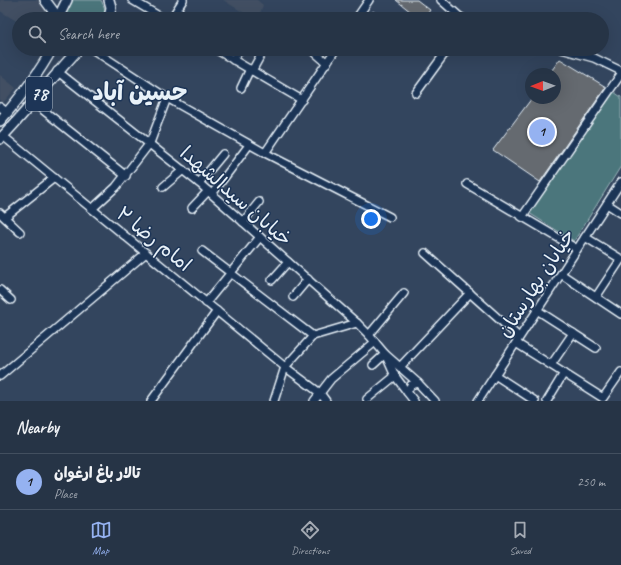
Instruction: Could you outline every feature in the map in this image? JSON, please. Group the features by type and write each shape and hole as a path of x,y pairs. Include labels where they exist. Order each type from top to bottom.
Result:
{"main road":[{"path":"45,0 54,12"},
{"path":"61,12 67,0"},
{"path":"110,12 111,2"},
{"name":"78","path":"0,121 4,110 44,63 48,56"},
{"name":"78","path":"1,138 33,102 57,71 72,56"}],"street":[{"path":"132,0 152,12"},
{"path":"175,12 183,0"},
{"path":"361,12 369,0"},
{"path":"441,0 454,12"},
{"path":"103,56 167,98 265,153 390,217"},
{"path":"227,56 302,100"},
{"path":"234,60 236,56"},
{"path":"241,88 260,56"},
{"path":"319,56 327,63"},
{"path":"265,153 332,56"},
{"path":"416,93 443,56"},
{"path":"522,217 621,73 594,58 587,56"},
{"name":"خیابان سیدالشهدا","path":"57,71 199,183 357,323 385,354"},
{"path":"92,209 116,188 150,143 167,98"},
{"path":"33,102 126,176"},
{"name":"امام رضا ۲","path":"1,138 54,178 285,367 320,393 326,401"},
{"path":"192,208 210,193 249,144"},
{"path":"199,183 223,154"},
{"path":"163,187 183,170"},
{"path":"20,232 2,215 54,178"},
{"name":"خیابان بهارستان","path":"478,401 621,182"},
{"path":"467,184 577,249"},
{"path":"243,222 259,202"},
{"path":"607,204 621,213"},
{"path":"206,303 260,237"},
{"path":"585,237 621,259 596,297"},
{"path":"202,251 313,336"},
{"path":"0,376 146,253"},
{"path":"425,253 470,293 517,340 551,365 604,398 621,372"},
{"path":"272,280 288,262"},
{"path":"561,274 621,314"},
{"path":"293,297 308,279"},
{"path":"0,290 11,300"},
{"path":"369,335 404,293"},
{"path":"400,367 470,293"},
{"path":"537,310 596,348"},
{"path":"151,401 217,311"},
{"path":"274,401 285,367 313,336 357,323"},
{"path":"551,365 573,333"},
{"path":"314,401 331,379 375,342"},
{"path":"385,354 418,383 435,401"},
{"path":"373,365 385,354"},
{"path":"385,354 395,376 409,398"},
{"path":"547,401 564,373"},
{"path":"495,375 535,401"},
{"path":"367,399 395,376"},
{"path":"409,398 410,385 418,383"}],"shaded area":[{"path":"0,0 52,0 50,12 12,12 12,18 0,11"},
{"path":"223,0 257,0 263,5 260,12 243,12"},
{"path":"0,75 16,88 0,106"}],"green space":[{"path":"72,0 101,0 105,9 104,12 66,12"},
{"path":"614,92 621,97 621,166 574,241 529,213"}],"building":[{"path":"396,0 417,0 430,10 429,12 411,12"},
{"path":"560,59 606,87 540,182 493,150 528,104 561,104 561,68 553,68"}],"place":[{"name":"تالار باغ ارغوان","path":"542,132"}],"district":[{"name":"حسین آباد","path":"140,92"}]}
